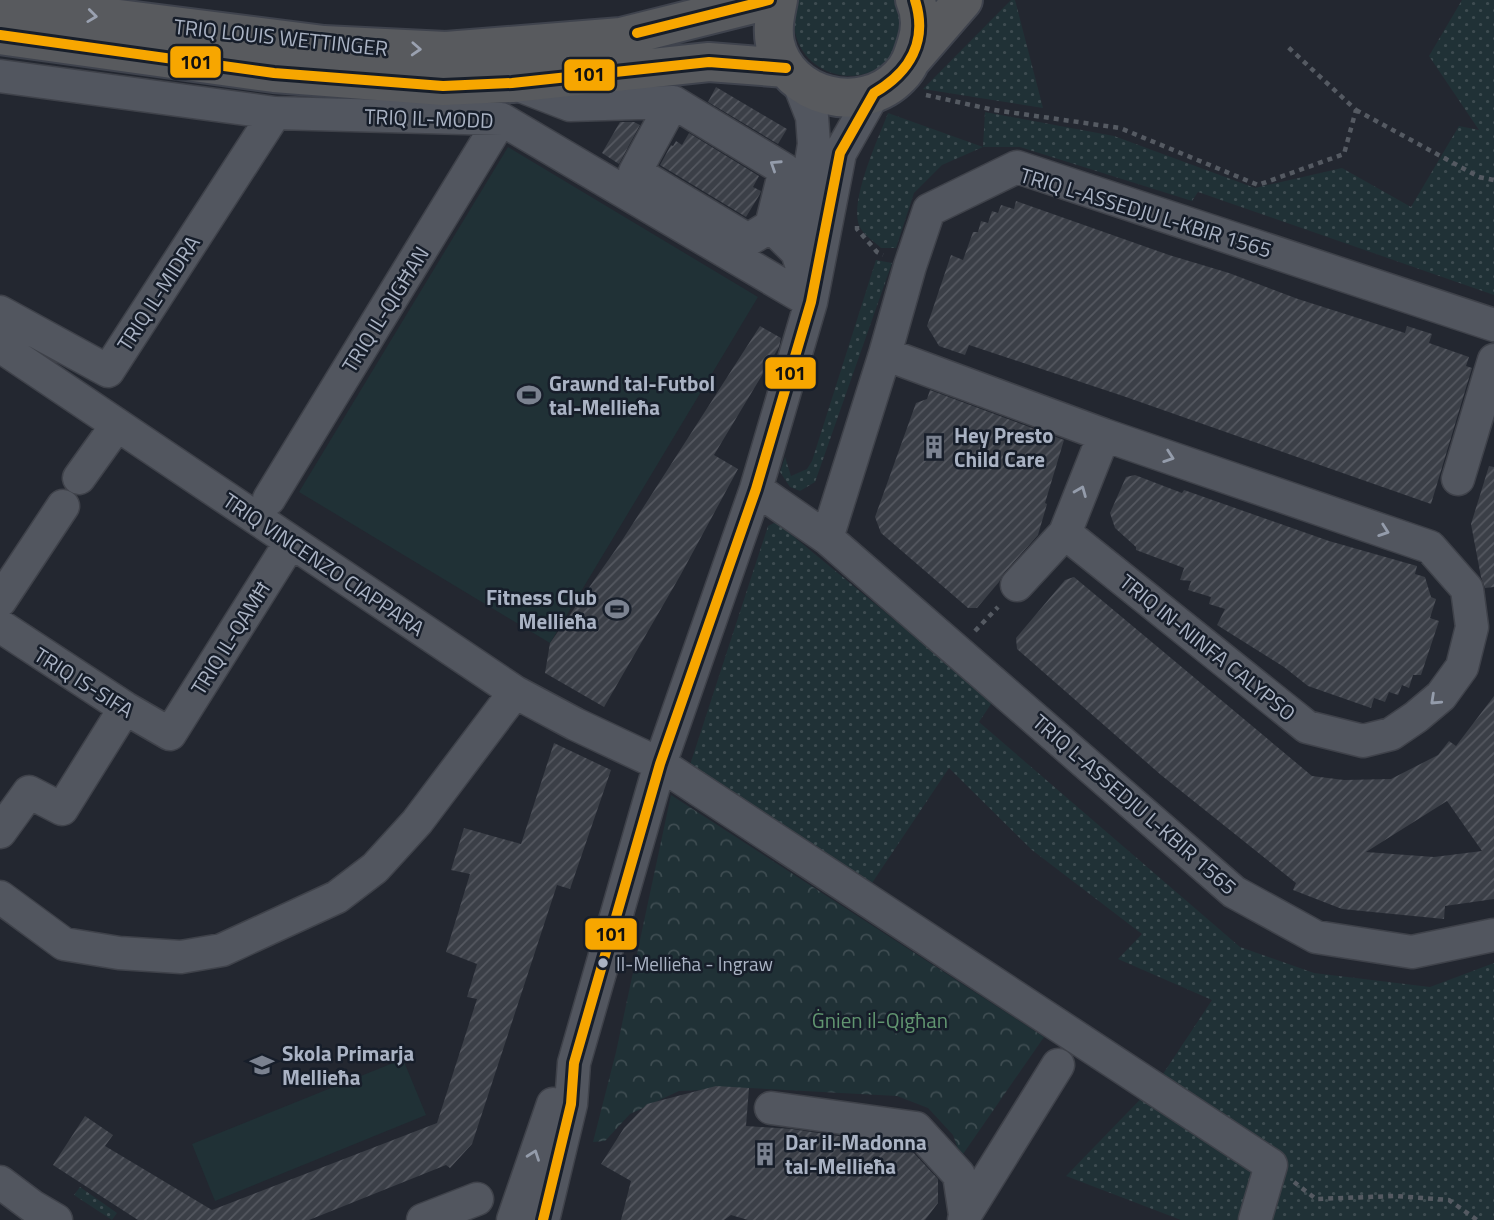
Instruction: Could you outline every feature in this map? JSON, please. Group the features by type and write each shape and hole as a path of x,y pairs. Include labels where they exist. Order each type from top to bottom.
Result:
{"highway":[{"name":"TRIQ LOUIS WETTINGER","path":"0,4 324,45 446,51 621,37 769,0"},
{"path":"778,0 773,24 775,44 792,75 819,94 844,99 891,80 964,0"},
{"path":"891,80 920,32 915,0"},
{"name":"TRIQ LOUIS WETTINGER","path":"0,35 274,73 443,86 512,83 709,62 792,75"}],"street":[{"path":"792,75 812,117 814,144 797,252 811,302"},
{"name":"TRIQ IL-MODD","path":"0,76 275,113 502,119 811,302"},
{"path":"543,1220 570,1104 574,1063 660,764 757,489 811,302 840,153 891,80"},
{"path":"512,83 570,106 673,102 785,170 771,226 748,240 635,172 673,102"},
{"name":"TRIQ IL-MIDRA","path":"0,312 47,335 108,371 275,113"},
{"name":"TRIQ IL-QIGĦAN","path":"269,499 502,119"},
{"name":"TRIQ L-ASSEDJU L-KBIR 1565","path":"827,538 929,210 1017,167 1494,325"},
{"path":"771,226 797,252"},
{"name":"TRIQ VINCENZO CIAPPARA","path":"0,346 290,543 516,692 575,724 660,764 1271,1165"},
{"name":"TRIQ IN-NINFA CALYPSO","path":"886,354 1104,435 1430,547 1467,589 1472,627 1462,667 1441,696 1391,734 1363,741 1307,727 1065,533"},
{"path":"1458,479 1494,360"},
{"path":"79,478 117,425"},
{"path":"1017,584 1065,533 1104,435"},
{"name":"TRIQ L-ASSEDJU L-KBIR 1565","path":"757,489 827,538 1234,892 1316,937 1412,952 1494,934"},
{"path":"0,601 63,506"},
{"name":"TRIQ IL-QAMĦ","path":"170,734 290,543"},
{"name":"TRIQ IS-SIFA","path":"5,640 170,734"},
{"path":"0,897 64,944 119,953 181,957 222,950 337,897 375,868 417,822 516,692"},
{"path":"0,832 29,792 61,809 125,708"},
{"path":"513,1220 554,1100 574,1063"},
{"path":"965,1218 1058,1065"},
{"path":"771,1108 916,1128 959,1175 965,1218"},
{"path":"1255,1220 1271,1165"},
{"path":"0,1182 55,1220"},
{"path":"423,1220 477,1199"}],"path":[{"path":"1288,47 1356,110 1479,177 1494,180"},
{"path":"891,80 994,110 1119,128 1258,185 1344,155 1356,110"},
{"path":"958,650 1017,584"},
{"path":"1271,1165 1316,1199 1395,1196 1449,1200 1477,1220"}],"green space":[{"path":"798,0 900,0 902,23 892,55 879,67 864,74 847,76 830,72 814,63 802,50 795,32 793,24"},
{"path":"1011,0 1015,0 1043,108 923,89"},
{"path":"1462,0 1494,0 1494,295 1198,192 1192,201 1020,147 983,147 985,112 1114,136 1255,188 1342,168 1411,207 1459,126 1479,130 1429,56"},
{"path":"888,113 983,147 942,165 914,193 896,248 881,248 863,232 857,219 861,189"},
{"name":"Grawnd tal-Futbol tal-Mellieħa","path":"508,147 758,297 550,643 299,492"},
{"path":"876,260 892,263 815,482 800,491 790,487 780,472 785,457 791,476 807,469 812,461"},
{"path":"776,522 993,701 979,722 1240,947 1314,973 1430,987 1494,963 1494,1220 1181,1220 1066,1176 1159,1080 1212,1000 1118,959 1142,934 1032,850 949,768 868,889 688,771 768,526"},
{"name":"Ġnien il-Qigħan","path":"671,795 1044,1037 961,1157 953,1135 928,1108 897,1096 749,1088 679,1091 630,1114 605,1141 593,1142 616,1052"},
{"path":"403,1059 426,1115 215,1201 192,1144"},
{"path":"80,1187 117,1213 112,1220 74,1195"}],"building":[{"path":"716,87 787,129 778,144 708,102"},
{"path":"620,122 640,125 619,164 602,153"},
{"path":"689,133 759,176 753,187 761,191 746,217 660,165 671,145 676,141 682,145"},
{"path":"1016,201 1298,299 1405,333 1407,326 1432,334 1429,343 1469,357 1466,366 1472,368 1431,504 969,345 965,355 939,346 927,326 951,255 963,260 973,232 978,232 981,221 988,223 992,211 998,213 1001,205 1014,209"},
{"path":"760,326 781,338 779,347 714,455 738,469 604,707 545,673 550,643 621,542"},
{"path":"930,390 1064,440 1038,535 977,608 968,608 881,533 875,517 916,403 927,399"},
{"path":"1489,466 1494,467 1494,587 1485,588 1471,524"},
{"path":"1135,475 1329,541 1417,566 1415,574 1425,577 1431,597 1436,599 1430,618 1439,621 1421,675 1413,675 1409,688 1402,685 1398,695 1389,692 1385,702 1374,698 1371,708 1308,686 1284,667 1217,625 1225,609 1209,604 1211,597 1188,590 1191,581 1180,580 1184,568 1136,550 1115,528 1110,513 1126,477"},
{"path":"1074,577 1312,776 1344,780 1391,779 1438,755 1449,741 1456,746 1494,696 1494,899 1445,906 1444,919 1342,909 1293,890 1296,883 1161,775 1017,649 1016,638 1065,580","holes":["1447,801 1482,851 1434,857 1366,852"]},
{"path":"554,743 611,770 570,889 557,885 472,1144 450,1168 446,1165 309,1220 138,1220 53,1165 85,1116 113,1135 105,1146 212,1210 437,1123 477,999 467,997 477,964 446,952 470,874 451,870 464,828 521,844"},
{"name":"Dar il-Madonna tal-Mellieħa","path":"716,1086 749,1088 746,1126 792,1129 858,1139 857,1143 911,1150 938,1179 938,1203 925,1220 748,1220 731,1215 724,1220 621,1220 631,1181 601,1164 624,1128 647,1104"}],"transit line":[{"name":"101","path":"637,33 769,0"},
{"name":"101","path":"874,93 887,85 913,54 919,29 915,0"},
{"name":"101","path":"0,35 274,73 443,86 512,83 709,62 786,68"},
{"name":"101","path":"543,1220 571,1104 574,1063 660,764 756,489 811,302 840,153 874,93"}],"place":[{"name":"Grawnd tal-Futbol tal-Mellieħa","path":"529,395"},
{"name":"Hey Presto Child Care","path":"934,447"},
{"name":"Fitness Club Mellieħa","path":"617,609"},
{"name":"Il-Mellieħa - Ingraw","path":"603,963"},
{"name":"Skola Primarja Mellieħa","path":"262,1065"},
{"name":"Dar il-Madonna tal-Mellieħa","path":"765,1154"}]}
